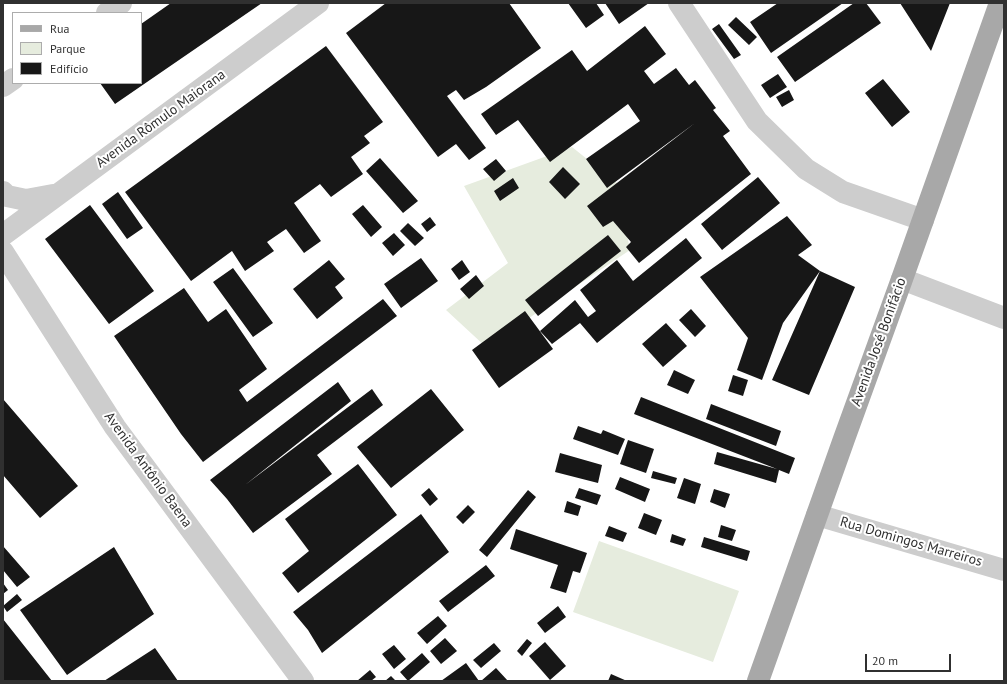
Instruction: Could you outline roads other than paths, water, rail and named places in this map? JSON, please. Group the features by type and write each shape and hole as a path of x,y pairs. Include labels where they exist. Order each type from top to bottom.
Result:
{"main road":[{"name":"Avenida José Bonifácio","path":"758,681 1000,3"}],"street":[{"path":"108,12 121,3"},
{"name":"Avenida Rômulo Maiorana","path":"3,235 318,3"},
{"path":"679,3 757,121 806,169 843,192 923,220"},
{"path":"3,192 7,196 26,200 60,194"},
{"name":"Avenida Antônio Baena","path":"3,252 115,427 303,681"},
{"path":"902,279 1004,318"},
{"name":"Rua Domingos Marreiros","path":"817,515 1004,570"}]}
